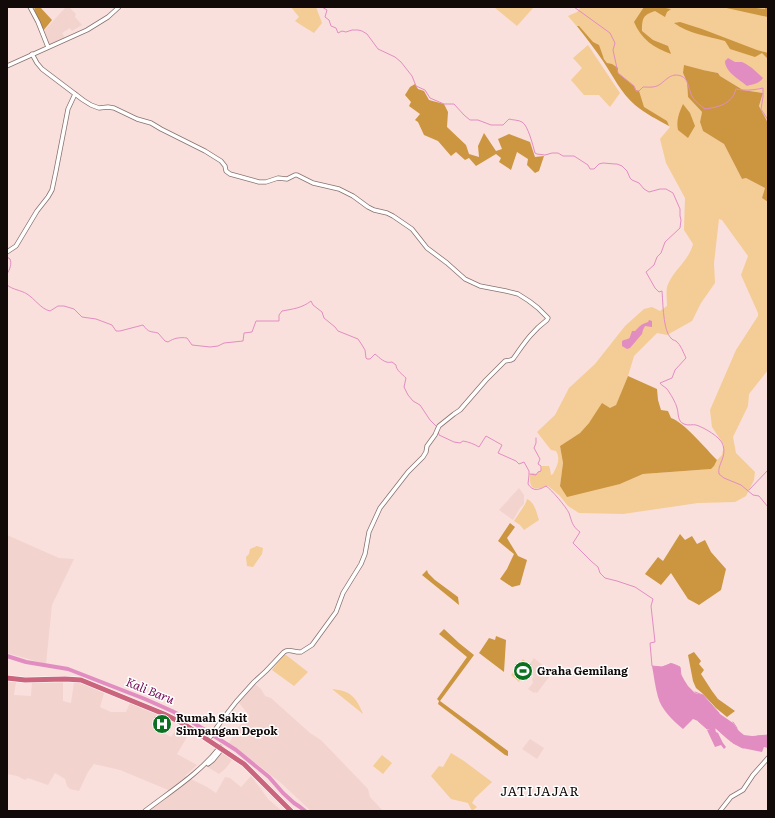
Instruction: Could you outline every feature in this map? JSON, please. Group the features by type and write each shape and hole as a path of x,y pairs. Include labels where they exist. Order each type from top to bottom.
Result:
{"highway":[{"path":"9,679 18,682 70,681 84,683 163,716 209,740 237,761 248,770 288,811"},
{"path":"220,749 240,760 291,811"}],"street":[{"path":"30,7 38,22 48,48"},
{"path":"7,66 92,27 119,7"},
{"path":"32,54 42,69 83,100 94,106 114,108 136,119 151,123 221,161 225,166 226,171 230,174 259,182 266,182 280,178 287,179 296,175 313,183 344,191 368,207 387,213 401,220 412,229 426,248 447,262 465,279 480,286 514,293 523,297 538,308 548,319 534,331 513,359 505,361 486,380 463,408 442,423 437,429 435,435 427,446 424,457 408,472 378,511 369,532 365,554 361,564 343,593 333,617 312,645 299,652 286,650 239,699 228,712 209,740"},
{"path":"7,252 16,246 37,211 52,190 68,109 75,94"},
{"path":"145,811 212,761 220,749"},
{"path":"720,811 731,797 743,790 753,775 768,758"}],"shaded area":[{"path":"36,7 40,7 52,20 43,31 34,9"},
{"path":"66,7 69,7 76,14 75,17 82,25 72,31 70,28 62,33 65,38 48,45 43,32"},
{"path":"291,7 316,7 322,23 314,33 295,21 299,17"},
{"path":"494,7 532,7 533,8 517,26"},
{"path":"581,7 768,7 768,123 759,106 763,93 743,90 720,76 718,73 703,70 683,73 687,82 688,97 702,112 700,122 703,131 724,144 742,179 746,178 765,188 762,198 768,202 768,370 749,394 748,406 733,437 736,453 755,472 754,480 746,496 735,502 698,503 623,514 579,513 568,506 559,495 548,486 533,488 530,484 530,474 537,474 541,471 542,466 549,466 551,475 553,474 558,460 556,451 551,450 537,432 555,415 569,388 595,364 625,326 644,309 652,307 660,311 667,306 667,287 669,281 688,256 693,244 684,230 685,198 666,163 660,139 670,127 656,115 639,105 635,89 610,66 568,16 577,12","holes":["719,219 722,220 748,256 741,275 758,313 758,316 736,350 710,410 712,427 724,445 722,455 711,469 643,474 620,484 560,486 563,463 560,446 580,433 589,423 616,405 628,376 634,356 657,333 667,335 692,321 701,303 715,283 714,263"]},
{"path":"644,7 671,9 667,12 665,17 655,11 648,14 643,20 642,31 653,40 668,46 671,54 654,46 644,38 637,28 634,22"},
{"path":"722,7 751,7 765,9 765,7 768,7 768,17"},
{"path":"680,22 768,53 768,59 762,53 755,57 730,49 725,41 686,30 674,23"},
{"path":"577,26 579,26 593,42 599,45 607,63 618,68 618,73 639,91 644,107 667,121 669,126 643,111 630,100 621,90 597,52"},
{"path":"588,45 620,93 610,107 599,95 584,95 571,80 582,68 573,58"},
{"path":"728,58 735,62 742,62 746,64 763,78 758,83 747,86 727,69 725,61"},
{"path":"684,65 718,73 720,76 743,90 763,93 759,106 768,123 768,202 762,198 765,188 746,178 742,179 724,144 703,131 700,122 702,112 688,97 687,82 683,73"},
{"path":"415,84 418,89 424,91 429,100 444,104 448,112 447,127 466,145 469,154 479,157 478,146 484,133 496,151 502,149 498,139 509,134 530,142 535,157 544,156 539,171 535,173 527,165 528,159 517,152 511,170 499,162 501,158 496,154 476,166 469,158 465,160 456,152 451,156 438,141 424,135 418,122 415,120 420,114 409,106 411,102 405,95 410,87"},
{"path":"683,104 690,113 695,126 688,138 678,130 677,126 679,114"},
{"path":"649,320 652,321 652,327 645,326 642,334 630,348 627,349 622,346 622,341 629,339 632,331 635,331"},
{"path":"628,376 657,389 661,410 668,411 671,418 688,430 701,443 717,460 714,466 711,469 643,474 620,484 567,497 560,486 563,463 560,446 580,433 589,423 602,403 610,408 616,405"},
{"path":"519,488 524,495 524,504 513,520 499,510"},
{"path":"527,499 534,505 539,520 524,530 514,521 524,507"},
{"path":"510,523 515,527 507,538 518,556 527,560 520,585 512,587 500,579 507,569 514,554 498,541"},
{"path":"680,534 685,540 692,536 697,544 705,540 711,552 726,569 721,590 699,605 688,599 671,573 661,585 645,574 658,557 663,561"},
{"path":"7,535 59,558 74,559 52,605 46,664 7,653"},
{"path":"257,546 263,548 262,554 253,567 247,566 246,557 249,554 250,549"},
{"path":"427,570 435,580 458,597 459,605 422,575"},
{"path":"444,629 474,655 440,701 508,751 508,756 438,704 439,701 437,699 467,657 439,634"},
{"path":"496,636 506,640 504,672 479,653 489,638 495,640"},
{"path":"694,652 701,661 699,664 704,670 701,674 712,691 718,699 735,711 727,717 696,688 693,681 688,655"},
{"path":"284,655 308,672 294,686 272,670"},
{"path":"534,658 552,673 537,693 534,693 528,689 533,683 532,679 534,676 530,673 533,669 529,665"},
{"name":"Graha Gemilang","path":"523,659 533,669 519,682 511,675"},
{"path":"671,663 680,667 681,675 688,686 695,693 703,695 720,714 733,723 744,735 768,735 768,748 764,747 762,752 742,748 731,742 715,728 726,747 724,749 721,745 715,747 707,730 710,729 707,729 698,721 693,719 683,729 679,726 662,706 656,689 652,666 661,667"},
{"path":"7,681 16,682 14,695 31,696 32,682 63,681 63,701 71,703 74,682 84,684 104,693 100,707 111,712 126,712 130,703 154,713 170,721 164,733 171,737 179,726 190,732 177,754 197,765 185,776 216,793 225,777 230,778 241,787 251,776 268,799 282,811 147,811 173,792 120,770 94,764 88,772 79,791 70,789 67,786 65,779 55,773 48,785 28,778 25,780 17,776 7,774"},
{"path":"255,684 261,689 265,696 271,698 310,733 321,740 368,789 370,797 383,811 311,811 281,783 248,757 228,745 237,729 249,715 239,703"},
{"path":"332,689 344,691 352,696 358,703 363,714"},
{"path":"530,739 544,748 537,759 522,749"},
{"path":"223,753 232,760 219,774 206,766"},
{"path":"451,753 492,782 475,798 472,803 477,807 472,811 468,803 451,799 431,776 439,766 443,767"},
{"path":"382,755 392,763 383,774 373,766"}],"waterway":[{"path":"322,7 327,10 325,17 329,20 331,26 336,28 338,33 342,31 346,32 358,30 367,34 378,49 395,57 401,62 412,76 416,86 425,90 430,98 444,104 454,104 470,120 478,120 491,125 503,125 509,119 521,121 526,127 535,153 537,154 545,155 558,153 563,156 574,156 588,165 590,169 594,169 599,164 603,163 617,164 622,166 627,171 632,180 639,183 649,192 666,189 673,193 680,209 680,228 665,242 654,265 646,272 655,288 659,292 662,291 666,329 671,339 679,344 686,358 675,370 672,378 660,383 667,389 673,398 679,419 682,423 687,425 696,425 703,428 722,442 724,454 719,467 719,474 724,478 741,485 753,495 759,496 768,507"},
{"path":"574,7 610,33 615,43 613,50 618,73 634,86 636,91 639,91 643,87 657,86 675,75 680,76 686,80 693,98 705,109 724,104 731,98 736,89 750,90 763,88 761,109 768,120"},
{"path":"7,257 10,259 11,263 7,274"},
{"path":"7,285 27,294 50,311 58,306 64,306 74,309 82,317 96,319 112,325 116,331 143,325 148,331 158,333 165,341 168,342 177,338 187,338 192,345 210,347 218,346 224,343 243,341 244,333 252,332 256,321 279,321 279,315 282,311 301,307 311,301 313,305 322,312 324,318 338,331 358,339 365,350 367,359 370,359 375,354 381,359 392,362 396,365 398,370 406,378 404,387 408,395 413,401 420,405 430,420 437,427"},
{"path":"438,430 439,435 454,442 460,443 465,441 479,447 486,436 502,445 498,453 516,461 519,464 524,462 529,471 528,484 530,487 536,490 546,486 562,503 569,513 574,526 580,532 573,543 598,567 600,573 605,578 635,587 653,599 651,606 655,642 650,643 652,666 662,667 672,664 676,665 680,667 683,679"},
{"path":"530,474 536,475 541,471 541,466 538,464 540,459 534,448 536,438"},
{"path":"749,490 768,470"},
{"name":"Kali Baru","path":"7,656 26,662 68,669 172,711 236,750 269,777 283,793 305,811"},
{"path":"695,692 703,695 719,713"},
{"path":"698,721 707,729 716,728 728,739"},
{"path":"733,722 737,728"},
{"path":"757,736 768,735"},
{"path":"733,743 743,748"}],"place":[{"name":"Graha Gemilang","path":"523,671"},
{"name":"Rumah Sakit Simpangan Depok","path":"162,724"}],"district":[{"name":"JATIJAJAR","path":"540,791"}]}
